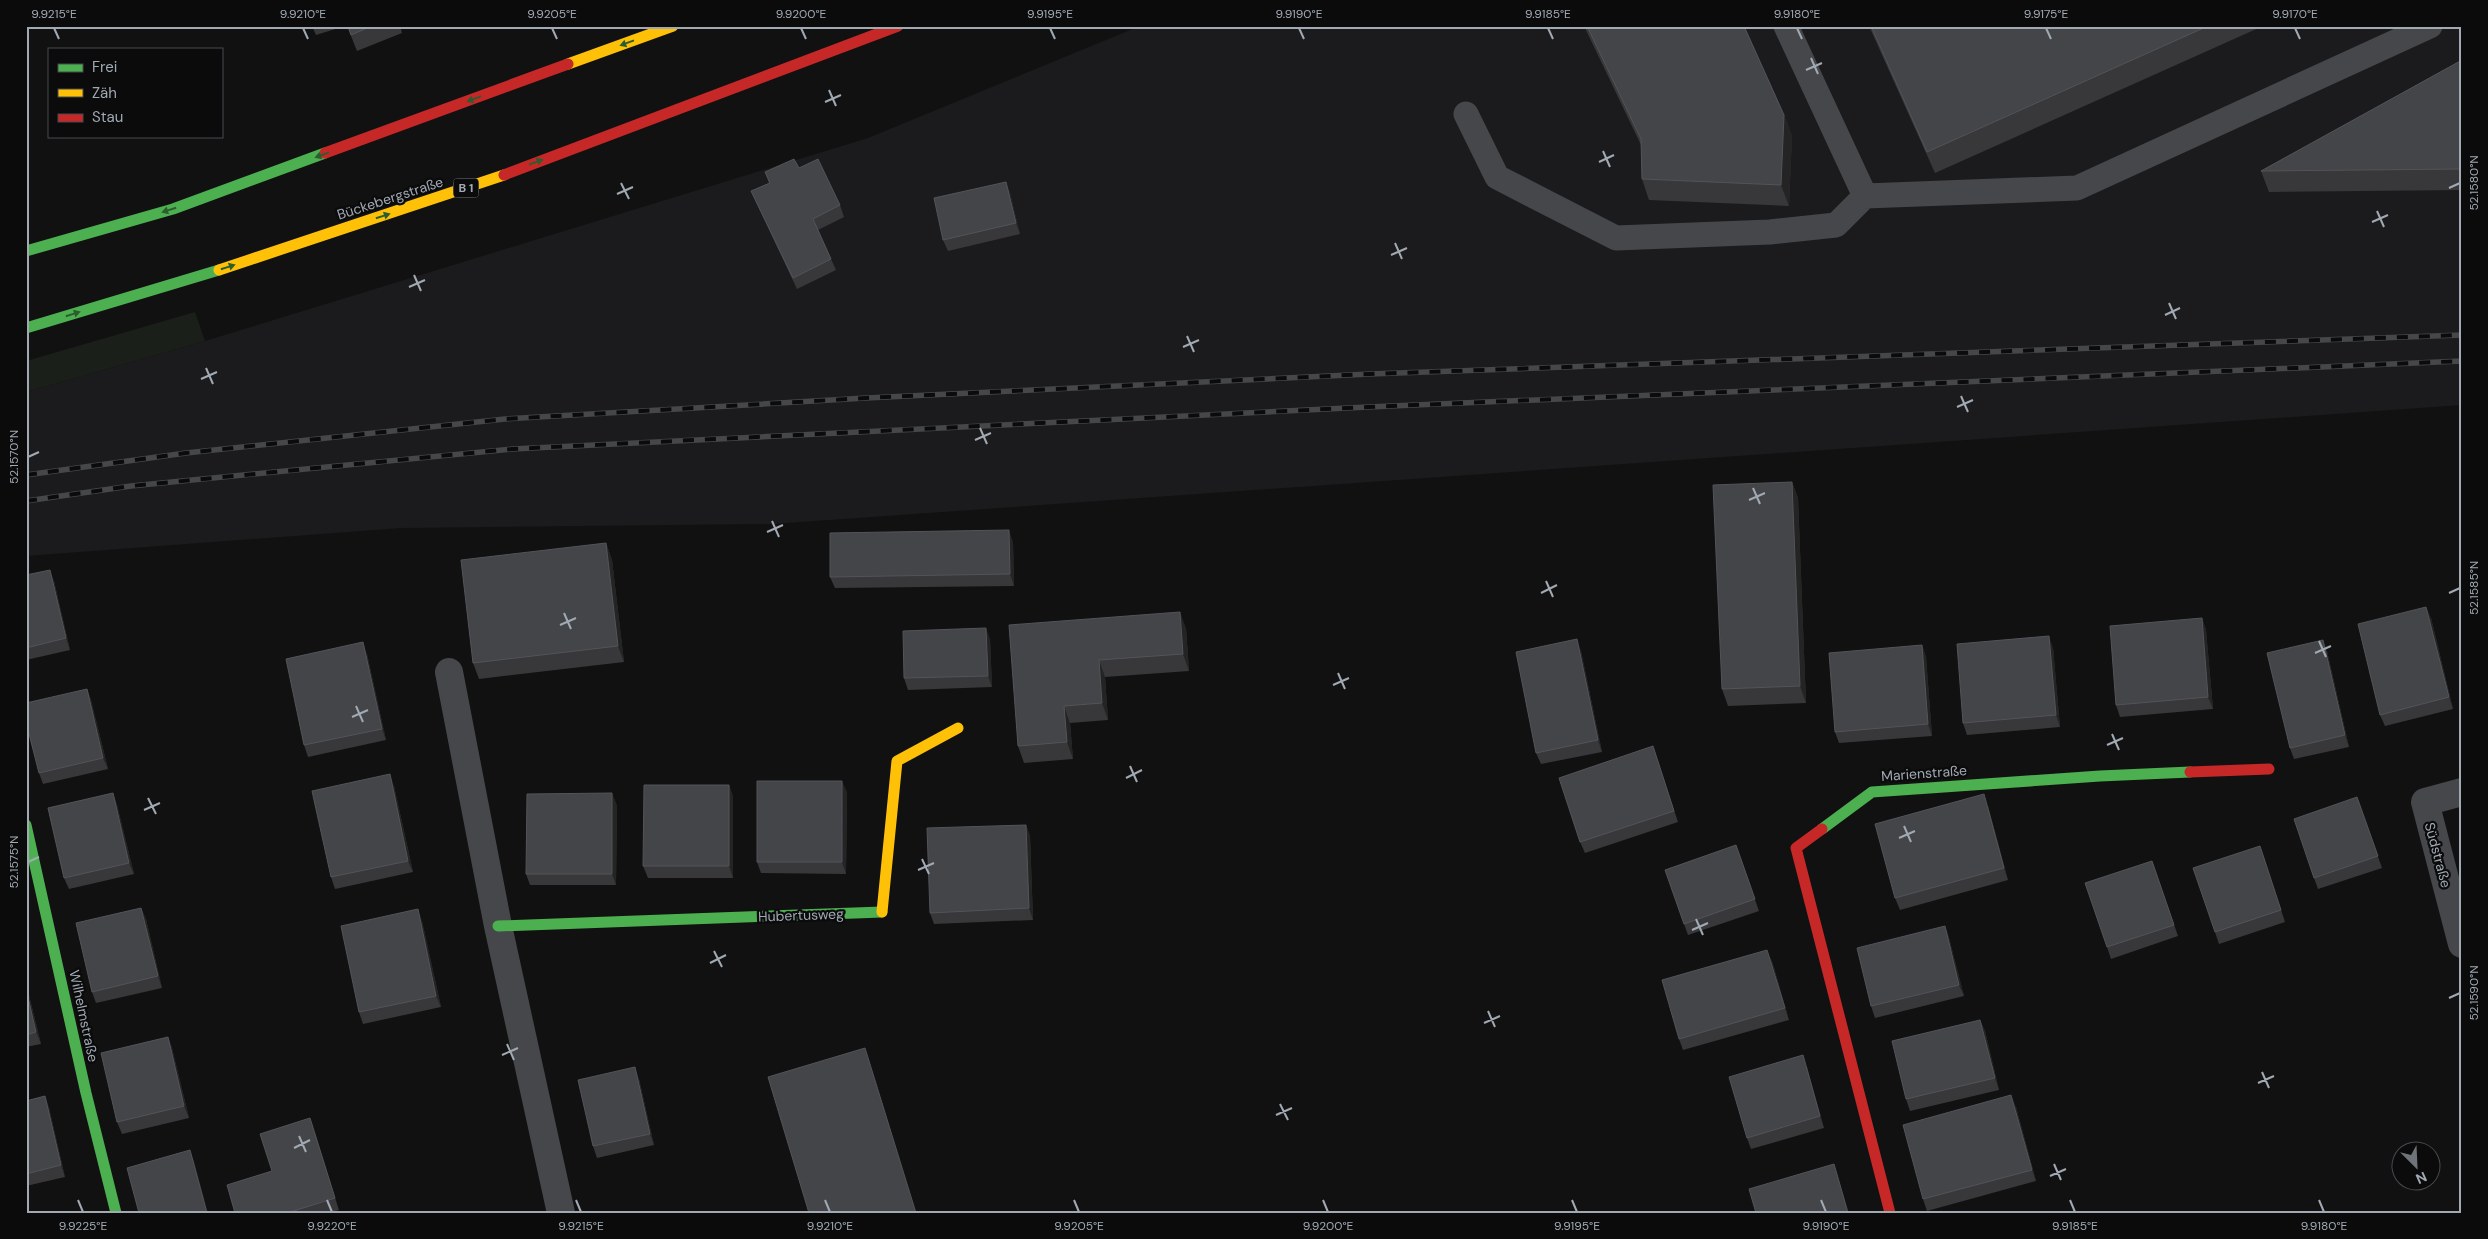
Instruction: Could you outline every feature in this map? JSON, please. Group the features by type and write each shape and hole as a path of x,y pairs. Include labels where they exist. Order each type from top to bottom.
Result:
{"main road":[{"path":"26,251 173,209 672,26"},
{"name":"Bückebergstraße","path":"26,328 193,279 464,189 732,91 898,26"},
{"name":"Hubertusweg","path":"498,926 883,912 897,761 958,728"},
{"name":"Marienstraße","path":"1890,1213 1796,848 1872,792 2100,776 2270,769"},
{"name":"Wilhelmstraße","path":"26,825 86,1093 116,1213"}],"street":[{"path":"449,672 498,926 561,1213"},
{"name":"Südstraße","path":"2462,792 2425,802 2462,944"}],"lane":[{"path":"1786,26 1866,196"},
{"path":"1466,114 1497,177 1616,238 1770,232 1836,226 1866,196 2077,188 2430,26"}],"shaded area":[{"path":"1140,26 2462,26 2462,405 772,524 401,528 26,556 26,392 205,341 868,138"},
{"path":"195,312 205,341 26,392 26,361"}],"building":[{"path":"348,26 372,26 351,35"},
{"path":"1587,26 1744,26 1784,115 1781,185 1642,179 1641,139"},
{"path":"1871,26 2208,26 1927,152"},
{"path":"2462,60 2462,169 2261,171"},
{"path":"794,159 799,168 818,159 840,205 813,219 831,259 793,278 751,191 770,183 765,172"},
{"path":"1006,182 1016,223 943,240 934,198"},
{"path":"1792,482 1800,686 1722,689 1713,485"},
{"path":"1009,530 1010,574 830,577 830,533"},
{"path":"606,543 618,646 473,663 461,560"},
{"path":"50,570 66,638 26,648 26,575"},
{"path":"2426,607 2449,697 2380,715 2358,624"},
{"path":"1180,612 1183,654 1099,660 1102,703 1064,706 1067,742 1018,746 1009,625"},
{"path":"2202,618 2208,697 2116,705 2110,626"},
{"path":"986,628 988,676 904,678 903,631"},
{"path":"2049,636 2056,715 1963,723 1957,644"},
{"path":"1577,639 1598,740 1536,753 1516,652"},
{"path":"2323,640 2345,735 2290,748 2267,653"},
{"path":"363,642 382,729 304,745 286,659"},
{"path":"1922,645 1928,724 1835,732 1829,653"},
{"path":"87,689 103,758 39,773 26,722 26,703"},
{"path":"1653,746 1674,811 1580,842 1559,778"},
{"path":"390,774 408,861 331,877 312,791"},
{"path":"757,781 842,781 842,862 757,862"},
{"path":"644,785 729,785 729,866 643,866"},
{"path":"113,793 129,863 64,878 48,808"},
{"path":"612,793 612,874 526,874 527,794"},
{"path":"1984,794 2004,868 1895,898 1875,824"},
{"path":"2357,797 2378,856 2314,878 2294,819"},
{"path":"1026,825 1029,908 930,913 927,828"},
{"path":"1736,845 1755,899 1684,924 1665,870"},
{"path":"2260,846 2281,910 2215,932 2193,868"},
{"path":"2152,861 2174,925 2107,947 2085,883"},
{"path":"141,908 158,976 92,992 76,923"},
{"path":"418,909 436,996 359,1012 341,926"},
{"path":"1945,926 1959,985 1871,1006 1857,948"},
{"path":"1767,950 1785,1008 1679,1039 1662,980"},
{"path":"26,989 36,1032 26,1035"},
{"path":"1980,1020 1995,1078 1906,1099 1892,1041"},
{"path":"168,1037 184,1106 117,1122 101,1053"},
{"path":"865,1048 916,1213 809,1213 768,1077"},
{"path":"1803,1055 1820,1116 1747,1138 1729,1077"},
{"path":"635,1067 650,1134 593,1146 578,1080"},
{"path":"2011,1095 2032,1170 1923,1199 1903,1125"},
{"path":"45,1096 61,1165 26,1174 26,1101"},
{"path":"310,1118 335,1198 287,1213 235,1213 227,1185 272,1171 260,1134"},
{"path":"190,1150 207,1213 139,1213 127,1168"},
{"path":"1834,1164 1848,1213 1756,1213 1749,1189"}],"railway":[{"path":"26,475 186,453 505,419 866,398 1370,374 2462,335"},
{"path":"26,501 131,486 512,449 1368,407 2462,361"}],"traffic: fast":[{"path":"26,251 173,209 325,153"},
{"path":"26,328 219,270"},
{"path":"1822,829 1872,792 2100,776 2190,772"},
{"path":"26,825 86,1093 116,1213"},
{"path":"498,926 882,912"}],"traffic: slow":[{"path":"568,64 673,26"},
{"path":"219,270 504,175"},
{"path":"882,912 897,761 958,728"}],"traffic: jam":[{"path":"504,175 898,26"},
{"path":"325,153 568,64"},
{"path":"2190,772 2269,769"},
{"path":"1822,829 1796,848 1890,1213"}]}
